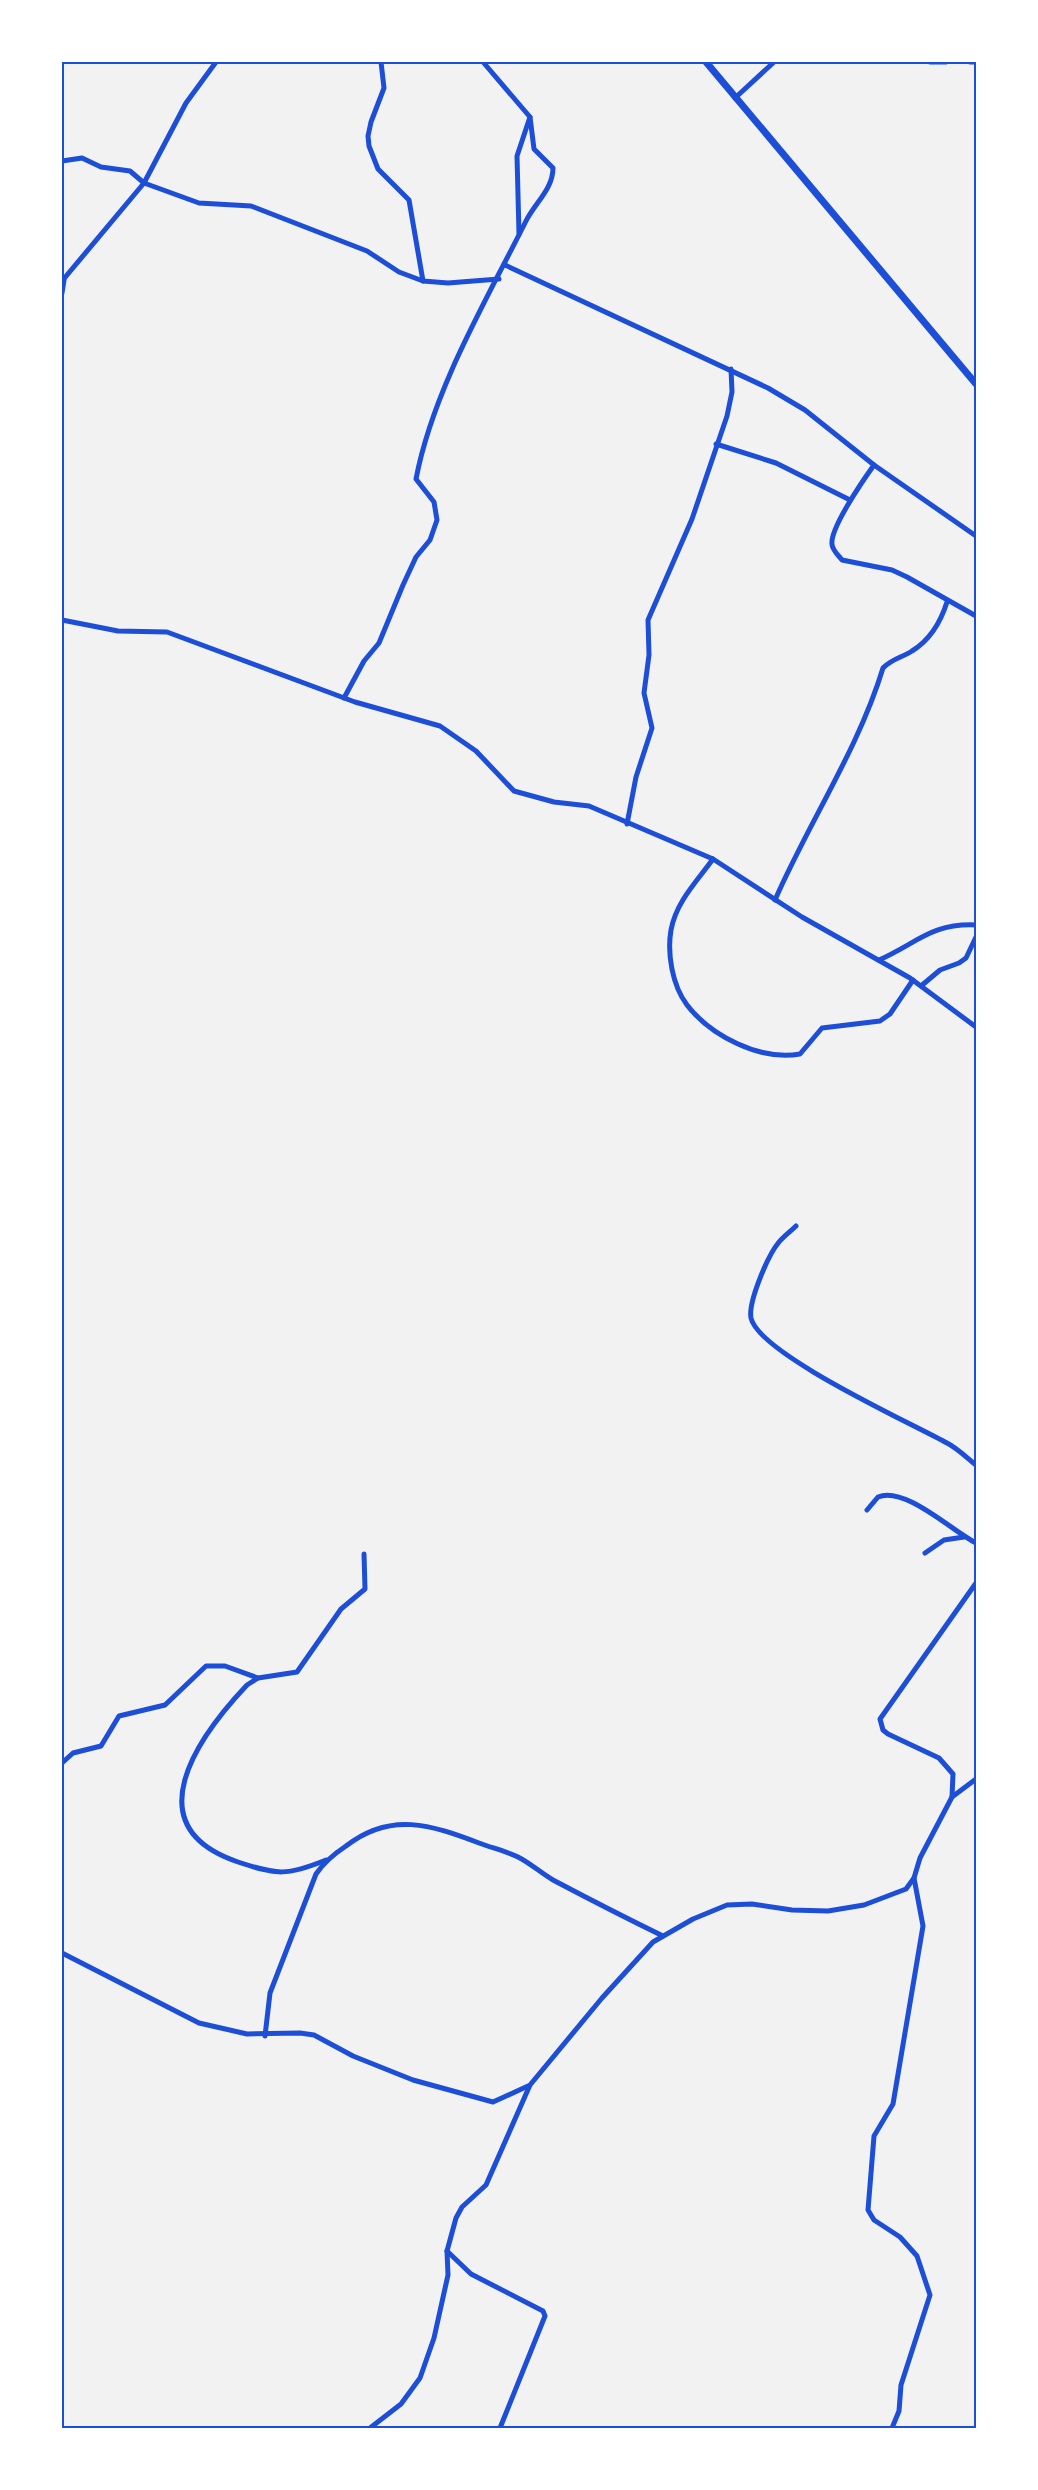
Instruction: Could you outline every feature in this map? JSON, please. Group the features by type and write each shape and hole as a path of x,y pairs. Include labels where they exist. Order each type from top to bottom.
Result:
{"street":[{"path":"62,293 63,280 144,183 186,103 216,62"},
{"path":"381,62 384,87 370,129 369,146 378,169 409,200 423,281"},
{"path":"344,698 364,662 379,643 403,585 417,557 430,540 437,510 417,483 416,476 454,365 520,236 552,180 551,165 534,148 530,117 483,62"},
{"path":"705,62 976,384"},
{"path":"735,98 774,62"},
{"path":"930,62 946,62"},
{"path":"970,62 976,62"},
{"path":"520,236 517,156 530,117"},
{"path":"62,161 85,159 101,167 130,171 144,183 198,203 251,206 367,251 399,272 423,281 448,283 499,279"},
{"path":"505,265 731,369 805,410 874,465 976,536"},
{"path":"627,824 636,777 652,728 644,693 650,655 648,620 692,519 727,416 732,392 731,369"},
{"path":"717,444 776,463 850,500"},
{"path":"874,465 850,500 831,543 842,560 892,570 976,616"},
{"path":"775,900 790,866 826,800 872,701 883,668 914,651 932,633 942,617 947,602"},
{"path":"62,620 118,631 167,632 344,698 440,726 476,751 514,790 554,802 589,806 713,859 775,900 913,980 976,1027"},
{"path":"713,859 677,910 671,929 669,949 673,974 687,1005 727,1037 764,1053 789,1056 800,1054 822,1028 880,1021 890,1014 913,980"},
{"path":"879,960 930,931 945,926 976,925"},
{"path":"921,986 940,970 966,958 976,936"},
{"path":"796,1226 778,1243 767,1264 752,1305 751,1317 755,1328 808,1368 850,1393 951,1444 976,1465"},
{"path":"867,1510 878,1497 891,1495 923,1508 976,1544"},
{"path":"925,1553 944,1539 964,1537"},
{"path":"62,1763 73,1753 101,1746 119,1716 165,1705 206,1666 225,1666 258,1678 297,1672 341,1609 365,1589 363,1554"},
{"path":"370,2428 401,2404 420,2378 434,2338 448,2275 447,2250 456,2218 462,2207 486,2186 530,2085 602,1998 653,1942 693,1919 727,1905 752,1904 792,1910 828,1911 892,1896 906,1889 914,1878 920,1858 952,1797 953,1774 946,1764 888,1734 883,1730 880,1719 976,1583"},
{"path":"258,1678 235,1698 196,1751 185,1779 181,1816 194,1836 208,1848 221,1856 250,1866 290,1873 327,1860"},
{"path":"952,1797 976,1779"},
{"path":"265,2036 270,1993 316,1874 327,1860 368,1830 401,1824 453,1832 519,1858 549,1878 663,1936"},
{"path":"892,2428 896,2420 901,2385 930,2295 917,2256 900,2237 874,2220 868,2210 873,2136 893,2104 923,1926 914,1878"},
{"path":"62,1953 199,2023 265,2036 287,2033 314,2035 353,2056 413,2080 493,2103 530,2085"},
{"path":"447,2250 466,2270 543,2312 545,2316 500,2428"},
{"path":"896,2420 899,2428"}]}
